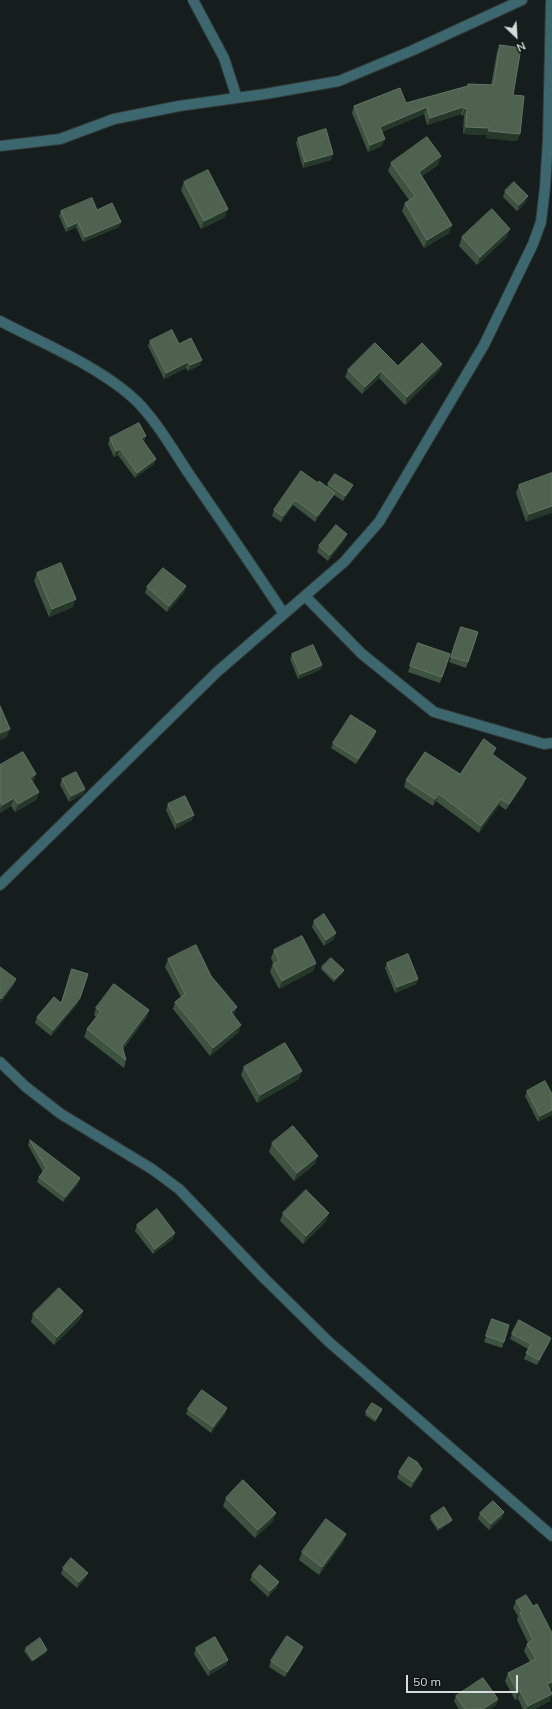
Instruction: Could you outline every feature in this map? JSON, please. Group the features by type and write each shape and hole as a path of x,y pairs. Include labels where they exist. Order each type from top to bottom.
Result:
{"street":[{"path":"193,0 224,58 237,98"},
{"path":"0,146 60,139 114,120 179,106 339,81 411,51 522,0"},
{"path":"0,885 217,672 344,562 379,522 484,344 533,244 541,222 545,187 551,93 551,0"},
{"path":"0,321 114,381 133,397 152,420 284,614"},
{"path":"305,596 362,654 434,712 544,744 552,743"},
{"path":"0,1062 26,1087 61,1114 152,1169 179,1189 264,1278 329,1342 552,1536"}],"building":[{"path":"500,45 521,48 513,95 524,96 520,134 489,131 489,128 466,127 467,108 465,109 463,107 430,118 427,107 380,127 385,139 370,145 354,106 400,88 406,103 468,86 468,84 493,85"},
{"path":"326,129 333,154 305,162 298,138"},
{"path":"427,137 441,156 419,172 452,225 427,240 405,203 415,196 391,163"},
{"path":"208,170 228,209 204,221 184,182"},
{"path":"514,182 528,196 519,205 505,191"},
{"path":"92,198 97,210 112,203 121,222 85,237 78,222 68,227 61,211"},
{"path":"492,209 510,229 480,257 462,237"},
{"path":"172,330 179,344 191,338 202,360 190,365 188,362 166,373 150,341"},
{"path":"375,343 398,366 422,343 442,364 407,397 381,371 365,387 348,370"},
{"path":"139,423 146,436 141,438 156,459 137,473 120,449 116,451 110,438"},
{"path":"301,471 318,483 319,481 335,493 317,516 295,500 283,516 274,510"},
{"path":"552,473 552,506 529,514 519,485"},
{"path":"335,474 353,485 345,496 328,484"},
{"path":"336,525 347,534 330,555 319,546"},
{"path":"61,563 76,599 52,609 37,573"},
{"path":"163,568 186,586 169,606 147,587"},
{"path":"461,627 478,632 468,662 451,657"},
{"path":"418,643 450,654 442,677 410,666"},
{"path":"313,645 322,665 300,674 292,654"},
{"path":"0,706 10,729 0,733"},
{"path":"351,715 376,731 358,759 333,743"},
{"path":"484,739 496,748 492,754 526,778 509,804 501,799 481,826 439,794 435,799 406,780 425,752 460,774"},
{"path":"23,752 36,774 30,778 39,792 18,804 14,798 2,805 0,801 0,765"},
{"path":"76,772 85,789 71,796 62,779"},
{"path":"185,796 194,815 177,823 168,804"},
{"path":"324,914 336,933 326,940 314,921"},
{"path":"302,936 316,963 282,981 273,964 279,961 274,950"},
{"path":"196,945 211,976 237,1007 231,1012 241,1025 213,1048 175,1002 185,994 168,959"},
{"path":"408,954 418,979 397,987 387,963"},
{"path":"331,958 344,970 335,979 322,967"},
{"path":"0,967 16,979 1,999 0,998"},
{"path":"72,969 88,974 80,998 53,1030 37,1017 54,997 61,1003"},
{"path":"114,984 149,1010 122,1046 126,1060 87,1029 101,1011 96,1008"},
{"path":"285,1043 302,1071 260,1095 244,1067"},
{"path":"545,1081 552,1094 552,1110 540,1116 527,1091"},
{"path":"293,1126 318,1156 297,1173 272,1143"},
{"path":"30,1140 80,1178 65,1197 39,1177 46,1168"},
{"path":"306,1190 329,1213 306,1236 283,1213"},
{"path":"157,1209 175,1233 155,1249 137,1225"},
{"path":"59,1288 83,1311 57,1337 33,1314"},
{"path":"492,1319 509,1325 504,1342 486,1336"},
{"path":"519,1320 551,1338 539,1360 526,1353 531,1344 512,1334"},
{"path":"202,1390 227,1408 213,1427 188,1409"},
{"path":"372,1403 382,1409 376,1419 366,1412"},
{"path":"409,1457 417,1462 422,1469 413,1482 399,1472"},
{"path":"243,1480 276,1513 258,1530 226,1498"},
{"path":"493,1501 504,1512 491,1524 480,1513"},
{"path":"444,1507 452,1520 439,1528 431,1516"},
{"path":"326,1519 346,1534 322,1567 302,1552"},
{"path":"71,1558 88,1573 79,1582 63,1568"},
{"path":"260,1565 279,1582 270,1591 252,1575"},
{"path":"526,1595 533,1606 537,1604 552,1633 552,1682 547,1684 552,1694 528,1706 520,1691 518,1693 508,1673 536,1659 527,1644 533,1640 520,1613 522,1611 516,1601"},
{"path":"287,1636 303,1647 287,1672 271,1661"},
{"path":"215,1637 228,1660 210,1670 196,1648"},
{"path":"40,1638 47,1650 33,1660 26,1648"},
{"path":"483,1678 498,1699 483,1709 465,1709 456,1696"}]}
